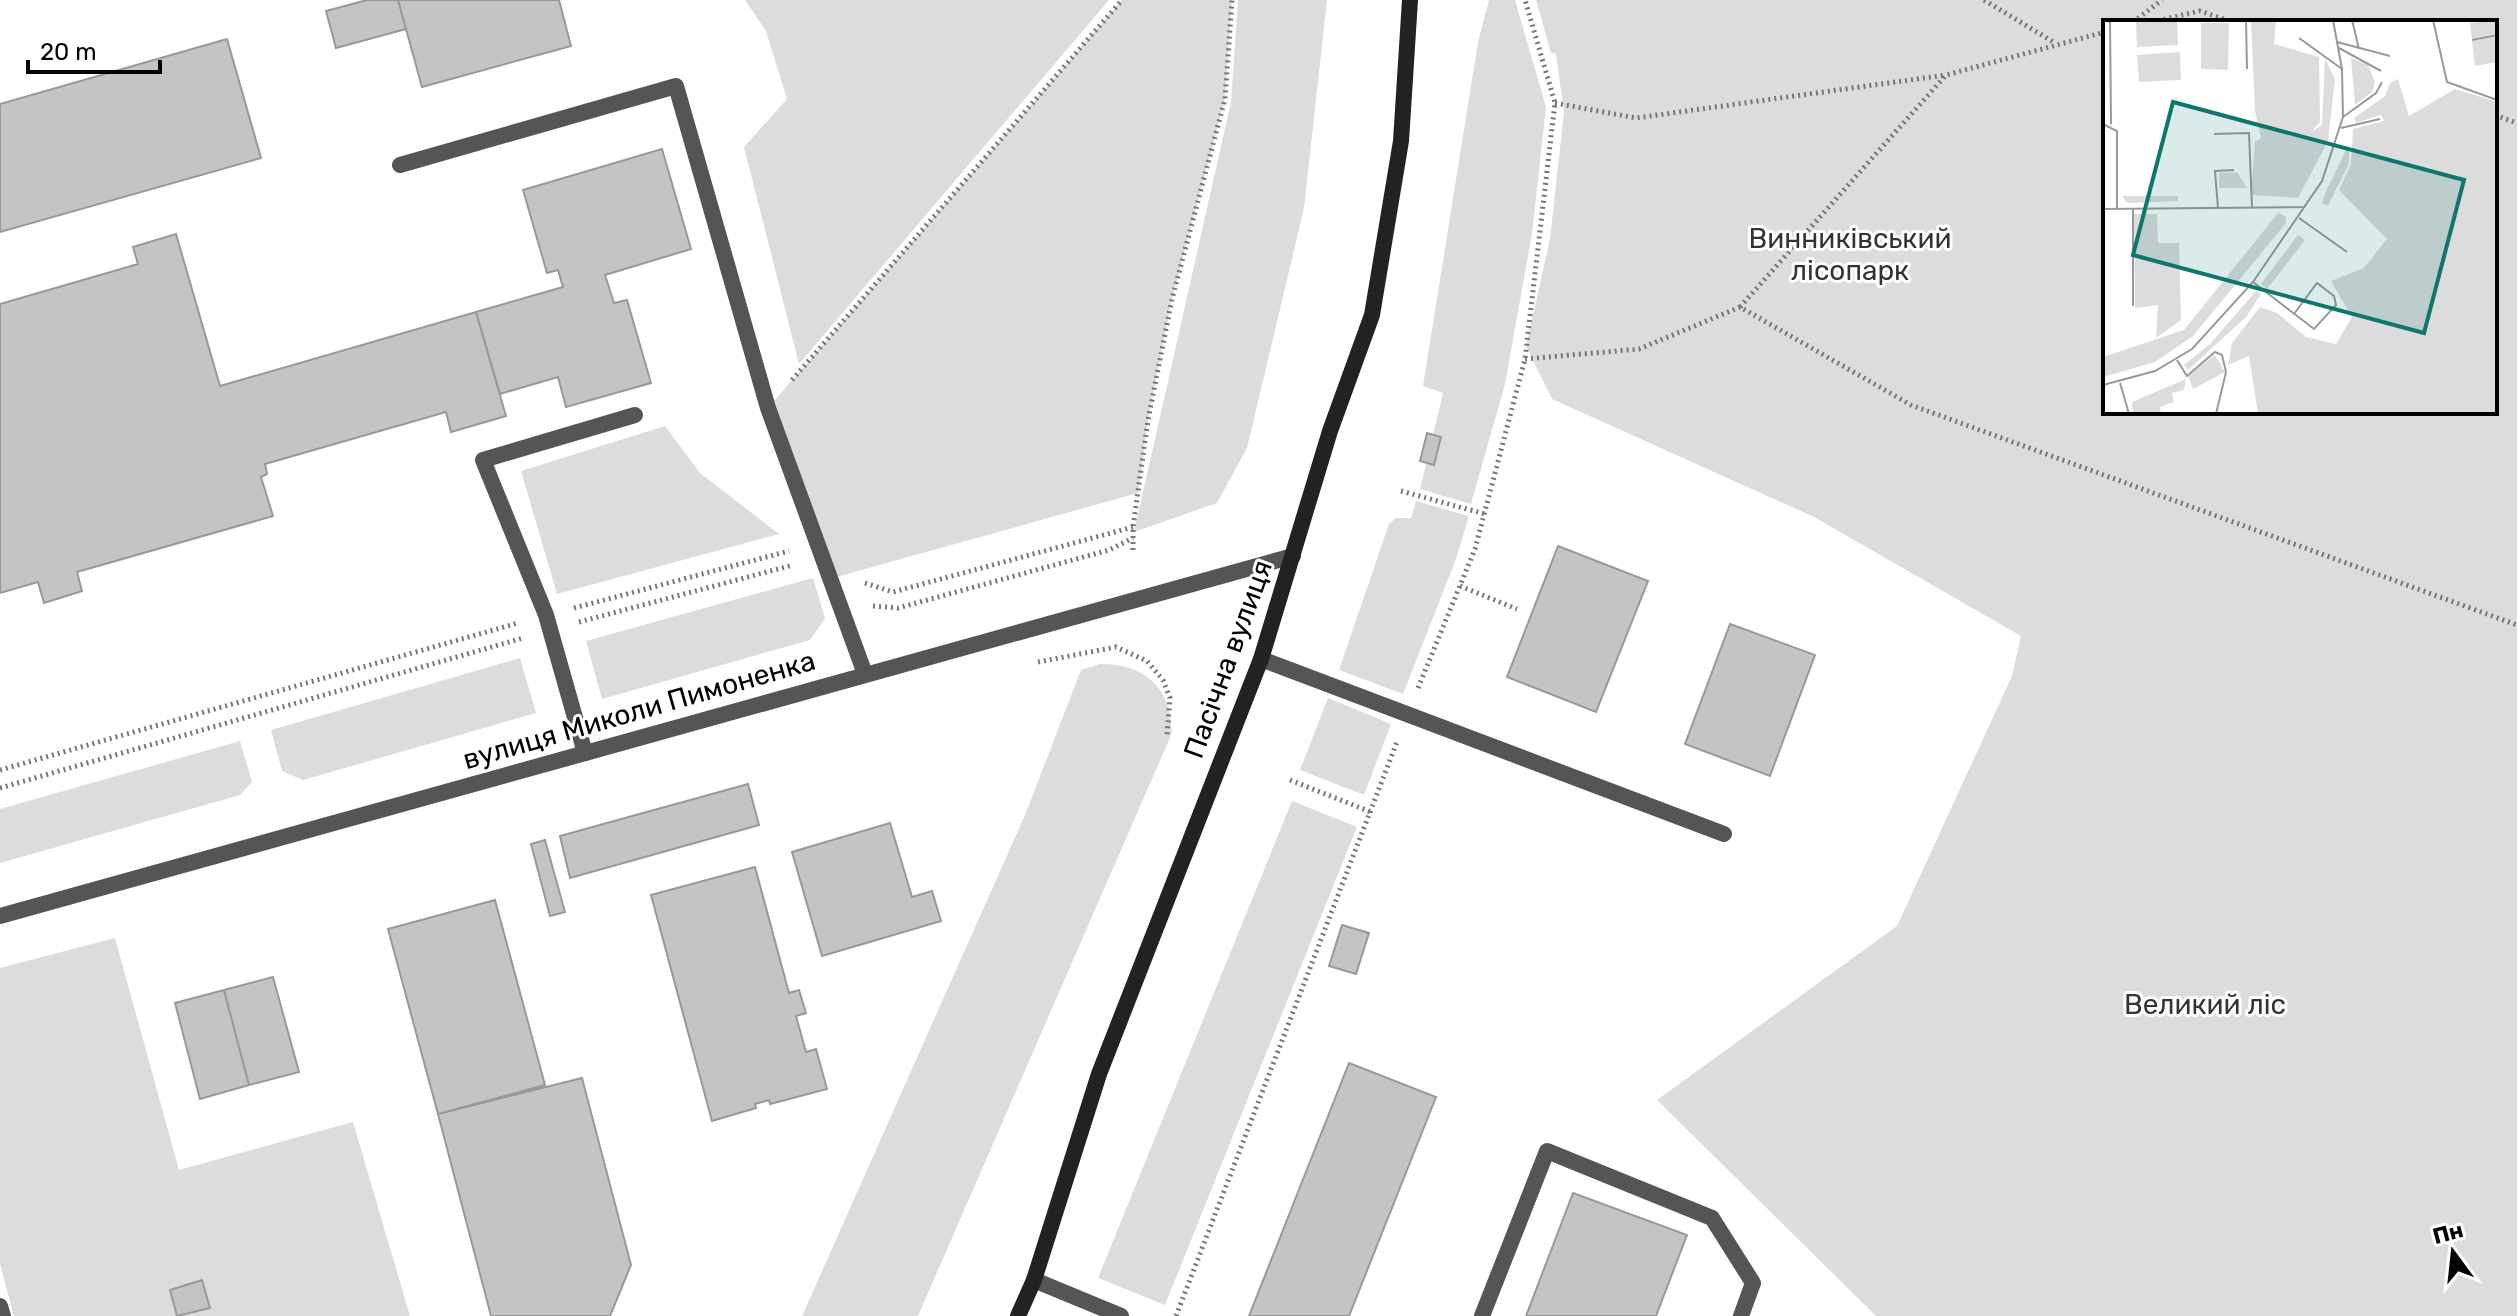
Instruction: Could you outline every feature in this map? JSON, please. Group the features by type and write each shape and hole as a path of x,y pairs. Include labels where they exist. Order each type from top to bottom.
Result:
{"main road":[{"name":"Пасічна вулиця","path":"1018,1316 1034,1280 1099,1074 1261,659 1330,431 1372,315 1401,141 1410,0"}],"street":[{"path":"400,165 676,86 768,408 865,674"},
{"path":"585,753 548,623 483,460 635,415"},
{"name":"вулиця Миколи Пимоненка","path":"0,916 1293,556"},
{"path":"1261,659 1724,834"},
{"path":"1482,1316 1547,1151 1712,1218 1753,1283 1741,1316"},
{"path":"1034,1280 1121,1316"},
{"path":"0,1306 3,1316"}],"path":[{"path":"768,408 1122,0"},
{"path":"1133,550 1133,527 1148,420 1172,299 1225,99 1232,0"},
{"path":"1176,1316 1407,713 1460,586 1485,514 1525,359 1555,103 1525,0"},
{"path":"1984,0 2055,43"},
{"path":"2136,20 2162,0"},
{"path":"2161,20 2200,11 2226,20"},
{"path":"1555,103 1636,118 1946,75 2103,32"},
{"path":"1525,359 1639,349 1740,307 1946,75"},
{"path":"2497,116 2517,123"},
{"path":"1740,307 1911,405 2517,625"},
{"path":"1401,491 1485,514"},
{"path":"858,577 868,585 893,592 1133,527"},
{"path":"0,770 548,623 803,562 826,573 856,599 876,607 898,608 1109,550 1133,538"},
{"path":"0,788 804,547"},
{"path":"1460,586 1517,609"},
{"path":"1028,665 1116,647 1147,661 1170,698 1167,735"},
{"path":"1290,780 1371,812"}],"green space":[{"path":"745,0 1109,0 799,364 744,147 787,99 766,31"},
{"path":"1122,0 1232,0 1225,99 1172,299 1148,420 1138,493 829,579 768,408"},
{"path":"1238,0 1327,0 1304,208 1247,448 1217,503 1134,532 1231,102"},
{"path":"1489,0 1515,0 1546,107 1532,234 1505,384 1471,504 1420,489 1443,393 1423,386 1478,42"},
{"name":"Великий ліс","path":"1536,0 2517,0 2517,1316 1876,1316 1657,1100 1897,926 2012,676 2021,636 1814,517 1552,399 1526,346 1550,239 1564,112 1556,54 1551,53"},
{"path":"665,426 700,473 779,534 557,594 521,471"},
{"path":"1416,501 1469,516 1456,559 1403,694 1339,670 1389,524 1396,518 1411,518"},
{"path":"813,578 825,618 810,640 602,699 586,641"},
{"path":"520,658 536,713 303,780 282,771 271,730"},
{"path":"1100,664 1130,668 1152,681 1167,703 1172,733 918,1316 802,1316 1025,815 1081,670"},
{"path":"1328,698 1391,724 1364,795 1300,770"},
{"path":"240,741 252,782 240,795 0,863 0,809"},
{"path":"1292,801 1357,827 1165,1305 1098,1278"},
{"path":"115,938 179,1170 353,1122 410,1316 14,1316 0,1264 0,968"}],"building":[{"path":"367,0 398,0 406,29 336,48 326,11"},
{"path":"398,0 559,0 571,46 422,87"},
{"path":"227,39 261,158 0,232 0,104"},
{"path":"662,149 691,249 605,275 614,303 627,300 651,383 566,407 558,377 500,394 476,312 563,287 558,270 547,273 523,190"},
{"path":"176,234 220,386 476,312 506,416 451,432 446,412 265,464 267,474 261,477 273,516 77,572 82,591 44,603 38,582 0,593 0,304 138,264 133,247"},
{"path":"1427,433 1441,437 1434,465 1420,461"},
{"path":"1558,546 1648,581 1596,712 1507,677"},
{"path":"1730,624 1815,655 1770,776 1685,744"},
{"path":"748,784 759,825 570,878 560,836"},
{"path":"890,823 912,897 932,891 941,921 822,956 792,852"},
{"path":"545,840 565,912 550,916 531,844"},
{"path":"755,867 789,993 799,990 806,1013 796,1016 806,1052 816,1049 827,1089 770,1104 769,1100 755,1104 756,1108 712,1121 651,895"},
{"path":"495,900 545,1085 438,1114 388,929"},
{"path":"1342,925 1369,933 1356,974 1329,966"},
{"path":"273,977 299,1072 249,1085 224,990"},
{"path":"224,990 249,1085 200,1099 175,1003"},
{"path":"1349,1063 1436,1097 1349,1316 1249,1316"},
{"path":"582,1078 631,1265 610,1316 491,1316 438,1114"},
{"path":"1573,1193 1687,1235 1656,1316 1526,1316"},
{"path":"202,1280 210,1308 177,1316 170,1290"}],"park label":[{"name":"Винниківський лісопарк","path":"1850,254"}]}
